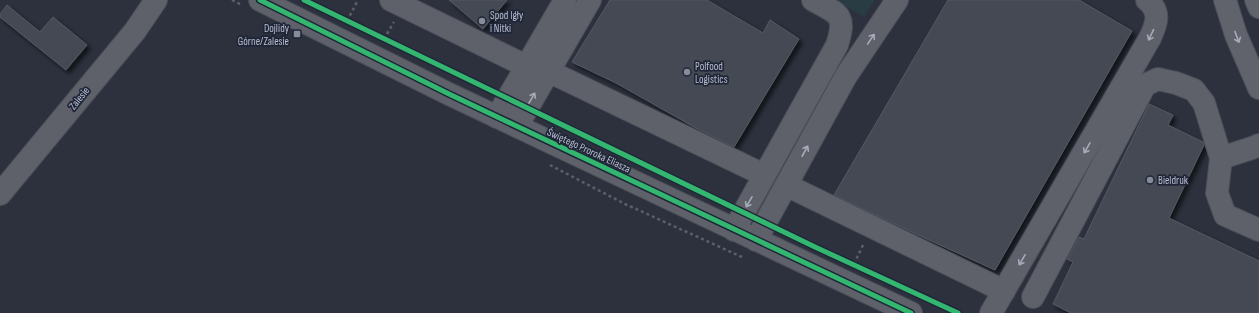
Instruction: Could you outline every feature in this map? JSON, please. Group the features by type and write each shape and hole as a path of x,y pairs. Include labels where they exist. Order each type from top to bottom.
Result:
{"main road":[{"path":"1225,0 1236,35 1259,88"},
{"path":"1256,0 1259,7"}],"street":[{"name":"Zalesie","path":"0,194 135,31 156,0"},
{"name":"Świętego Proroka Eliasza","path":"260,0 497,117 911,313"},
{"path":"391,0 526,66"},
{"path":"497,117 565,0"},
{"path":"516,126 590,0"},
{"path":"734,230 837,45 842,24 836,13 813,0"},
{"path":"756,240 846,76 897,0"},
{"path":"991,313 1150,38 1155,26 1156,15 1153,6 1147,0"},
{"path":"548,71 764,175"},
{"path":"1033,296 1145,85 1158,79 1176,83 1194,90 1204,103 1221,158 1217,193 1226,216 1259,230"},
{"path":"1221,158 1259,145"},
{"path":"786,185 1004,291"}],"path":[{"path":"347,21 358,0"},
{"path":"384,39 393,23"}],"shaded area":[{"path":"835,0 875,0 864,17"}],"building":[{"name":"Spod Igły i Nitki","path":"449,0 507,0 483,29"},
{"name":"Polfood Logistics","path":"610,0 707,0 763,33 770,20 799,39 734,147 694,127 616,83 572,62"},
{"path":"948,0 1079,0 1132,31 995,270 834,195"},
{"path":"7,5 40,32 53,17 87,45 66,70 0,17 0,14"},
{"name":"Bieldruk","path":"1149,104 1173,115 1168,125 1203,142 1204,145 1169,218 1259,261 1259,313 1071,313 1053,304 1073,262 1067,259 1079,237 1084,239"}],"cycle path":[{"path":"260,0 449,94 911,313"},
{"path":"304,0 815,247 958,313"}],"place":[{"name":"Spod Igły i Nitki","path":"482,21"},
{"name":"Dojlidy Górne/Zalesie","path":"297,34"},
{"name":"Polfood Logistics","path":"687,72"},
{"name":"Bieldruk","path":"1150,180"}]}
